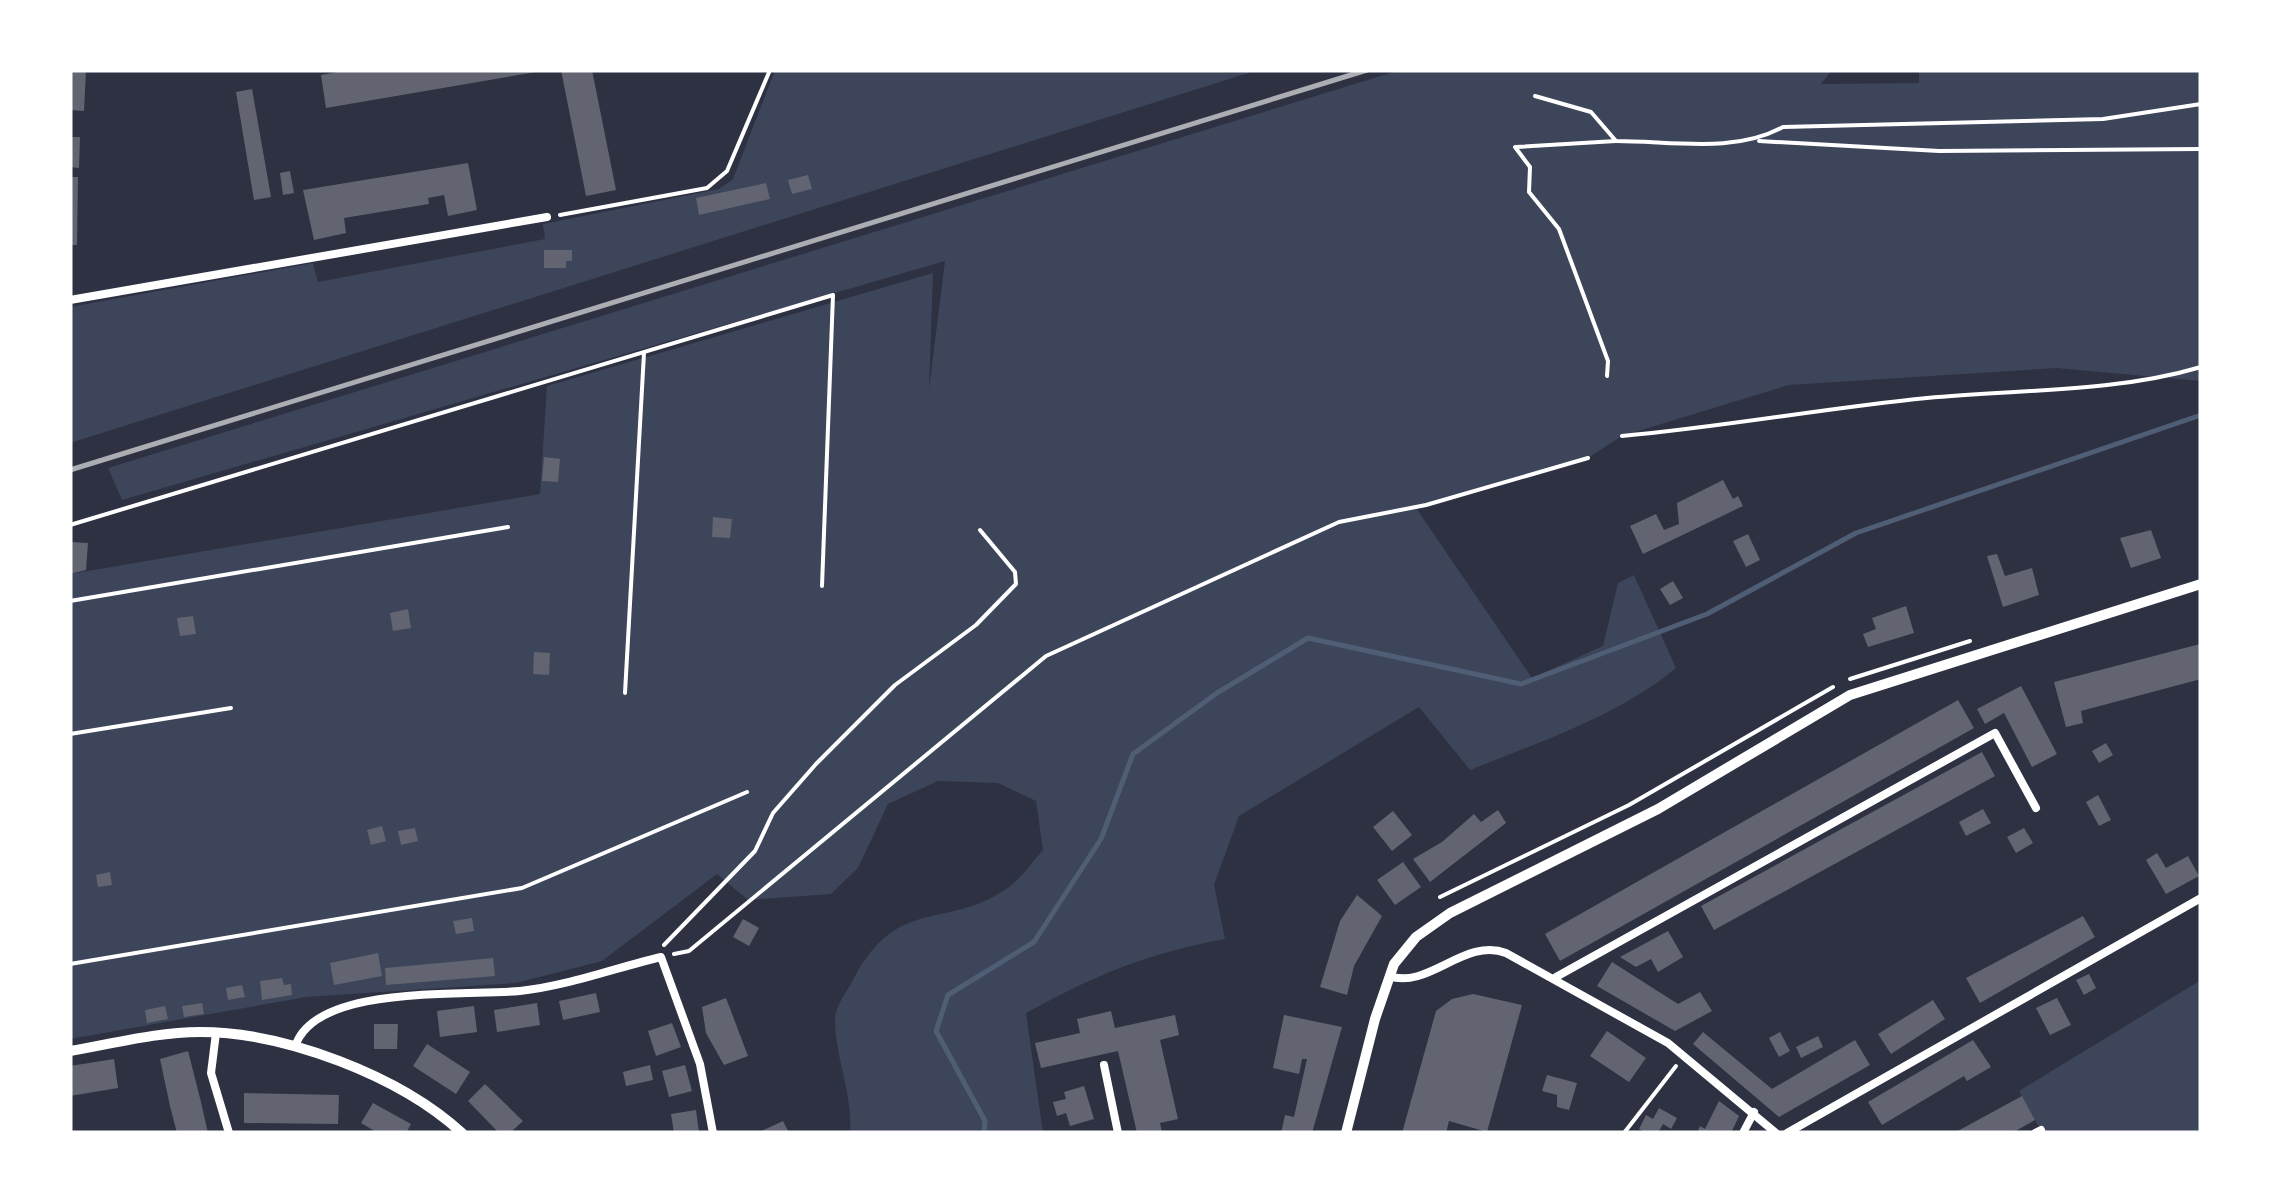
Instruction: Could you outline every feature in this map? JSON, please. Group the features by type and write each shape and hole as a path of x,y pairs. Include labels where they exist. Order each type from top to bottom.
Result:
{"main road":[{"path":"1346,1133 1389,976 1408,944 1450,912 1658,809 1850,695 2201,584"},
{"path":"70,1051 176,1034 216,1033 294,1049 361,1070 407,1092 462,1133"}],"street":[{"path":"70,300 547,217"},
{"path":"1556,977 1995,733 2036,808"},
{"path":"1787,1133 2201,898"},
{"path":"1389,976 1404,979 1488,948 1556,977 1685,1054 1776,1133"},
{"path":"294,1049 307,1023 338,1007 522,990 662,957 700,1064 713,1133"},
{"path":"216,1033 211,1073 230,1133"},
{"path":"1104,1065 1118,1133"},
{"path":"1744,1133 1754,1112"}],"path":[{"path":"547,217 707,188 728,171 770,70"},
{"path":"1535,96 1591,112 1616,141"},
{"path":"1758,141 1784,127 2103,119 2201,104"},
{"path":"1607,376 1608,362 1560,229 1528,192 1530,167 1515,147 1616,141 1758,141 1939,151 2201,149"},
{"path":"70,525 833,295 822,586"},
{"path":"625,693 644,352"},
{"path":"1622,436 1848,406 2021,389 2148,383 2201,368"},
{"path":"980,530 1015,572 1016,584 976,624 895,685 816,764 773,813 754,851 666,940 662,957 688,951 1046,656 1339,522 1426,505 1588,458"},
{"path":"70,601 508,527"},
{"path":"70,734 230,708"},
{"path":"70,964 522,888 747,792"},
{"path":"1624,1133 1685,1054"}],"shaded area":[{"path":"775,70 1258,70 70,443 70,307 313,263 318,282 545,239 543,224 719,189 733,179"},
{"path":"1400,70 1832,70 1821,84 1919,83 1919,70 2201,70 2201,381 2056,368 1789,385 1622,436 1588,458 1416,508 1532,678 1603,646 1618,583 1634,575 1676,668 1604,714 1470,770 1419,707 1239,816 1214,885 1225,939 1122,967 1026,1013 1043,1133 850,1133 849,1104 836,1033 836,1014 842,998 871,952 888,935 905,924 983,901 1011,885 1043,850 1036,801 998,783 938,781 888,804 858,868 831,894 748,900 717,874 602,961 516,983 306,997 70,1039 70,574 540,494 547,386 933,273 929,389 945,261 122,500 108,468"},
{"path":"2201,980 2201,1133 2035,1133 2040,1129 2019,1091"}],"building":[{"path":"70,70 86,70 84,111 70,110"},
{"path":"349,70 536,72 326,108 321,75"},
{"path":"561,70 592,70 616,190 586,196"},
{"path":"252,89 271,197 254,200 236,92"},
{"path":"70,137 80,137 79,168 70,167"},
{"path":"468,163 477,210 448,216 444,195 428,198 429,204 344,218 346,233 314,240 303,190"},
{"path":"290,171 294,193 283,195 280,173"},
{"path":"808,175 812,189 792,194 788,180"},
{"path":"70,177 78,177 77,245 70,245"},
{"path":"766,183 770,199 699,215 696,198"},
{"path":"544,250 572,250 572,261 566,261 566,268 544,268"},
{"path":"544,457 560,459 558,482 542,481"},
{"path":"1723,480 1733,499 1738,496 1743,506 1643,554 1630,526 1656,514 1664,530 1679,524 1677,503"},
{"path":"713,517 732,519 730,538 712,537"},
{"path":"2151,530 2161,558 2131,568 2120,538"},
{"path":"1748,534 1760,560 1746,567 1733,541"},
{"path":"71,542 88,543 86,570 70,574"},
{"path":"1997,554 2005,576 2032,568 2039,595 2003,607 1987,556"},
{"path":"1673,581 1683,598 1670,605 1660,589"},
{"path":"1906,606 1914,633 1868,647 1863,634 1876,629 1872,618"},
{"path":"408,609 411,628 393,631 390,613"},
{"path":"193,616 196,634 180,636 177,618"},
{"path":"2200,644 2201,679 2081,711 2083,723 2066,727 2054,682"},
{"path":"534,652 550,653 549,675 533,674"},
{"path":"2021,686 2057,754 2032,767 2004,713 1985,724 1977,709"},
{"path":"1958,700 1974,728 1560,961 1545,934"},
{"path":"2106,743 2113,755 2099,763 2092,751"},
{"path":"1982,752 1995,776 1714,930 1701,906"},
{"path":"2098,795 2111,820 2099,826 2086,802"},
{"path":"1983,809 1991,823 1966,836 1959,822"},
{"path":"1498,810 1506,823 1430,882 1413,859 1442,842 1474,814 1481,822"},
{"path":"1393,811 1412,835 1392,851 1373,827"},
{"path":"382,826 386,841 371,845 367,830"},
{"path":"415,828 418,841 401,845 398,831"},
{"path":"2024,828 2033,843 2016,853 2007,837"},
{"path":"2157,853 2166,868 2188,856 2199,876 2166,894 2146,860"},
{"path":"1403,862 1421,887 1395,905 1377,880"},
{"path":"110,872 112,885 98,887 96,875"},
{"path":"1357,895 1382,916 1354,966 1347,995 1320,987 1340,921"},
{"path":"2083,916 2095,937 1980,1003 1966,978"},
{"path":"472,918 474,931 456,934 453,921"},
{"path":"743,919 759,928 749,946 733,937"},
{"path":"1668,931 1683,957 1658,972 1651,959 1636,967 1620,957"},
{"path":"378,953 382,976 334,985 330,963"},
{"path":"493,958 495,976 386,985 385,968"},
{"path":"1612,962 1678,1004 1700,992 1712,1011 1675,1031 1597,986"},
{"path":"2089,974 2096,988 2084,995 2076,980"},
{"path":"282,978 284,985 291,984 292,995 262,1000 260,981"},
{"path":"242,985 245,997 228,1000 226,988"},
{"path":"596,993 600,1012 563,1020 559,1001"},
{"path":"1473,994 1522,1005 1487,1132 1449,1121 1446,1133 1402,1133 1436,1011 1452,999"},
{"path":"726,998 748,1056 724,1065 706,1033 702,1007"},
{"path":"2057,998 2071,1025 2050,1035 2036,1008"},
{"path":"1933,1000 1945,1019 1891,1054 1878,1034"},
{"path":"202,1003 204,1014 184,1017 182,1006"},
{"path":"537,1003 540,1025 497,1032 494,1010"},
{"path":"165,1006 168,1019 147,1023 145,1010"},
{"path":"474,1006 477,1032 440,1037 437,1011"},
{"path":"1111,1011 1115,1028 1175,1015 1179,1035 1160,1040 1178,1119 1160,1123 1162,1132 1137,1133 1118,1051 1041,1068 1035,1043 1080,1033 1077,1019"},
{"path":"1284,1015 1342,1027 1312,1133 1281,1133 1285,1115 1294,1117 1307,1059 1302,1059 1299,1074 1273,1068"},
{"path":"672,1023 681,1047 656,1056 648,1031"},
{"path":"374,1024 398,1024 397,1049 374,1049"},
{"path":"1607,1031 1646,1058 1629,1082 1590,1056"},
{"path":"1703,1032 1772,1089 1855,1040 1870,1065 1779,1117 1693,1044"},
{"path":"1780,1032 1790,1051 1779,1057 1769,1038"},
{"path":"1818,1036 1823,1047 1801,1058 1796,1047"},
{"path":"1973,1040 1991,1067 1967,1081 1964,1076 1882,1125 1868,1102"},
{"path":"427,1044 470,1072 456,1094 413,1066"},
{"path":"188,1051 208,1133 177,1133 170,1106 160,1059"},
{"path":"114,1059 118,1088 70,1096 70,1066"},
{"path":"650,1065 653,1080 626,1086 623,1072"},
{"path":"685,1065 692,1091 669,1097 662,1071"},
{"path":"1547,1075 1577,1083 1569,1110 1557,1107 1557,1095 1542,1091"},
{"path":"485,1084 523,1121 510,1133 499,1133 468,1101"},
{"path":"1084,1086 1094,1119 1070,1126 1066,1113 1057,1116 1053,1102 1066,1099 1064,1092"},
{"path":"244,1093 339,1095 338,1124 244,1123"},
{"path":"2022,1096 2035,1120 2012,1133 1954,1133"},
{"path":"1719,1101 1739,1116 1731,1133 1697,1133 1700,1126 1705,1129"},
{"path":"373,1103 411,1124 406,1133 378,1133 361,1123"},
{"path":"1659,1108 1677,1118 1671,1129 1663,1124 1658,1133 1639,1129 1646,1115 1653,1119"},
{"path":"696,1110 699,1133 674,1133 671,1114"},
{"path":"783,1121 789,1133 757,1133"}],"waterway":[{"path":"984,1133 985,1121 936,1031 948,995 1034,942 1101,839 1133,754 1217,693 1308,638 1521,684 1707,614 1856,533 2201,415"}],"railway":[{"path":"70,470 1367,70"}]}
